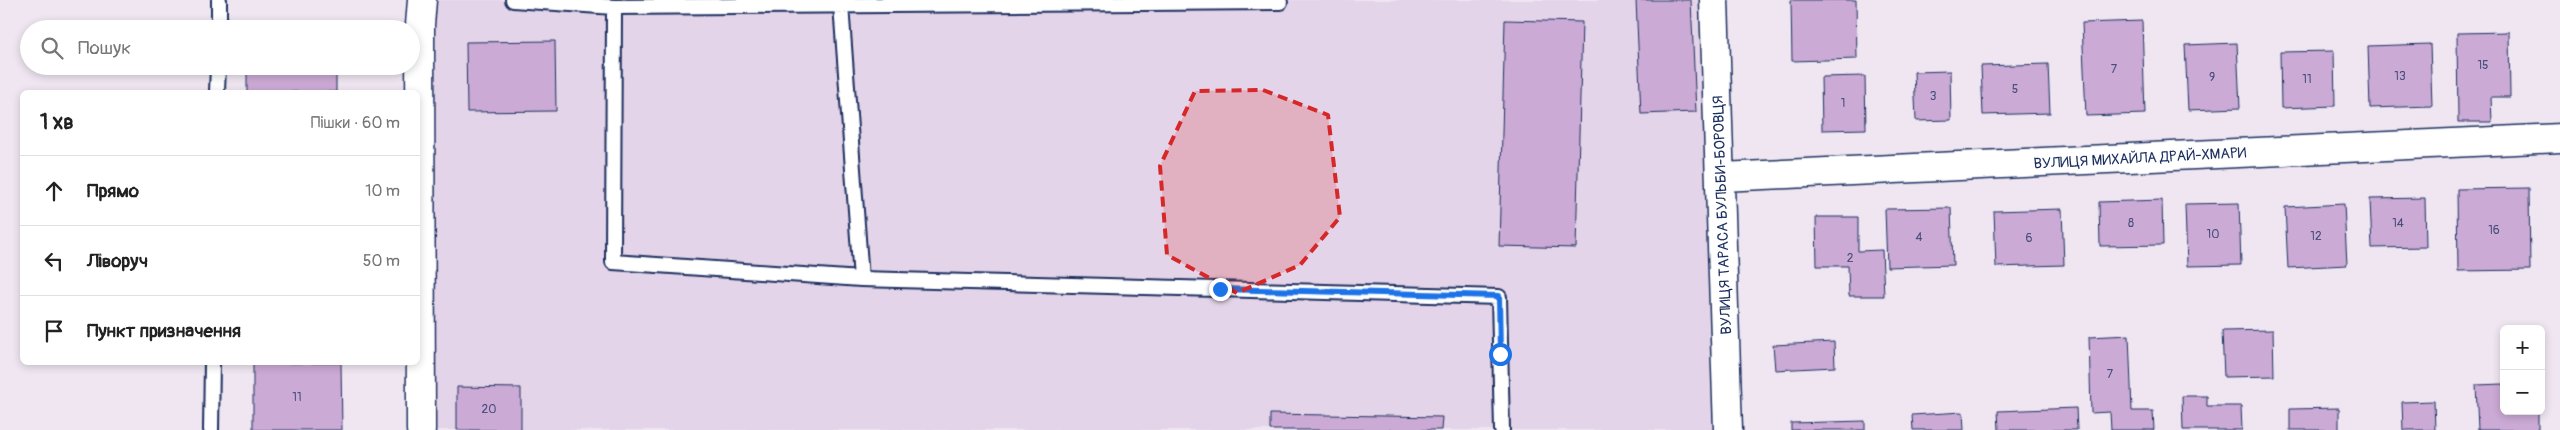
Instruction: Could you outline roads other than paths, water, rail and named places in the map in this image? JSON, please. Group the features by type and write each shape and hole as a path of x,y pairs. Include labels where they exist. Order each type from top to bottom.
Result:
{"street":[{"path":"421,430 420,25 422,0"},
{"name":"ВУЛИЦЯ ТАРАСА БУЛЬБИ-БОРОВЦЯ","path":"1714,0 1728,430"},
{"name":"ВУЛИЦЯ МИХАЙЛА ДРАЙ-ХМАРИ","path":"1721,177 2560,138"}],"lane":[{"path":"219,0 219,20"},
{"path":"513,0 614,7 1280,2"},
{"path":"841,5 861,279"},
{"path":"614,7 613,262 861,279 1499,296 1502,430"},
{"path":"217,90 218,75"},
{"path":"211,430 212,365"}]}
